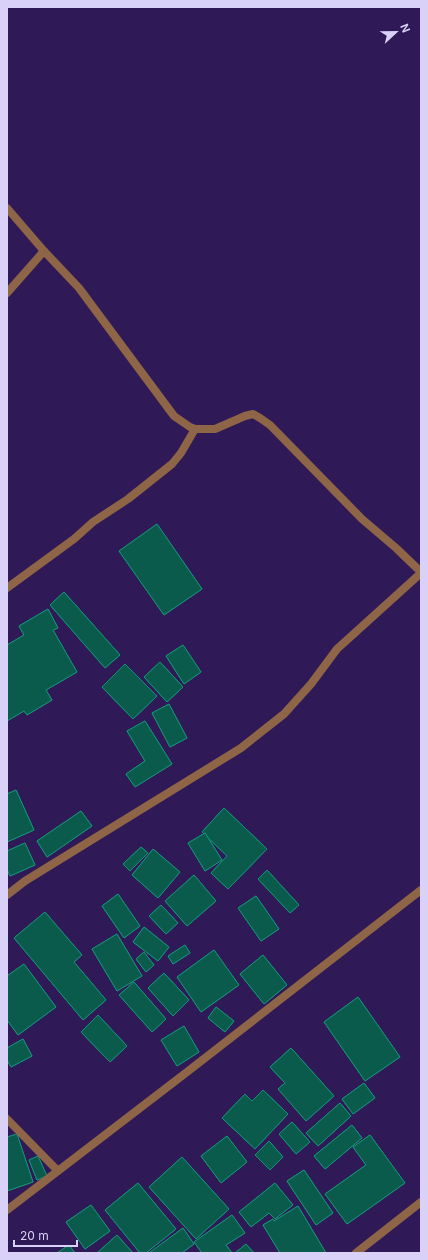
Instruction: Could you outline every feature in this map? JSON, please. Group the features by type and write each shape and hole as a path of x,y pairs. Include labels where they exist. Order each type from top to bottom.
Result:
{"street":[{"path":"7,208 44,252 79,288 174,416 194,429 215,429 253,414 260,418 270,426 362,518 396,548 421,573 337,650 311,684 284,714 241,748 25,881 7,895"},
{"path":"7,293 44,252"},
{"path":"7,588 74,539 93,522 128,499 172,464 181,453 194,429"},
{"path":"7,1210 421,890"},
{"path":"7,1119 58,1171"},
{"path":"356,1253 421,1202"}],"building":[{"path":"157,524 202,589 164,615 119,551"},
{"path":"157,524 202,589 164,615 119,551"},
{"path":"64,592 120,655 105,668 50,605"},
{"path":"64,592 120,655 105,668 50,605"},
{"path":"48,609 58,628 53,630 77,672 46,690 52,700 27,715 24,711 7,721 7,645 24,635 19,626"},
{"path":"48,609 58,628 53,630 77,672 46,690 52,700 27,715 24,711 7,721 7,645 24,635 19,626"},
{"path":"183,645 201,672 184,684 166,656"},
{"path":"183,645 201,672 184,684 166,656"},
{"path":"160,662 183,687 167,702 144,677"},
{"path":"160,662 183,687 167,702 144,677"},
{"path":"125,664 157,696 133,719 102,687"},
{"path":"125,664 157,696 133,719 102,687"},
{"path":"169,704 187,738 170,747 152,713"},
{"path":"169,704 187,738 170,747 152,713"},
{"path":"145,721 172,764 135,787 126,774 145,761 127,731"},
{"path":"145,721 172,764 135,787 126,774 145,761 127,731"},
{"path":"16,790 34,830 7,842 7,794"},
{"path":"16,790 34,830 7,842 7,794"},
{"path":"224,808 267,849 228,889 211,873 227,856 202,832"},
{"path":"224,808 267,849 228,889 211,873 227,856 202,832"},
{"path":"81,811 92,826 47,857 37,841"},
{"path":"81,811 92,826 47,857 37,841"},
{"path":"205,833 222,860 205,871 188,843"},
{"path":"205,833 222,860 205,871 188,843"},
{"path":"25,843 35,865 10,876 7,869 7,851"},
{"path":"25,843 35,865 10,876 7,869 7,851"},
{"path":"141,847 148,853 130,871 123,864"},
{"path":"141,847 148,853 130,871 123,864"},
{"path":"153,849 180,872 158,898 132,875"},
{"path":"153,849 180,872 158,898 132,875"},
{"path":"267,870 299,905 290,913 258,879"},
{"path":"267,870 299,905 290,913 258,879"},
{"path":"194,875 216,901 187,926 165,901"},
{"path":"194,875 216,901 187,926 165,901"},
{"path":"118,894 140,926 124,938 102,906"},
{"path":"118,894 140,926 124,938 102,906"},
{"path":"256,896 279,929 261,941 238,908"},
{"path":"256,896 279,929 261,941 238,908"},
{"path":"161,905 178,923 166,934 149,916"},
{"path":"161,905 178,923 166,934 149,916"},
{"path":"45,912 82,955 74,962 106,1000 83,1020 14,938"},
{"path":"45,912 82,955 74,962 106,1000 83,1020 14,938"},
{"path":"144,927 169,947 158,961 133,942"},
{"path":"144,927 169,947 158,961 133,942"},
{"path":"117,934 142,976 117,991 92,949"},
{"path":"117,934 142,976 117,991 92,949"},
{"path":"185,945 190,953 173,964 168,956"},
{"path":"185,945 190,953 173,964 168,956"},
{"path":"214,950 239,985 201,1012 177,977"},
{"path":"214,950 239,985 201,1012 177,977"},
{"path":"144,952 154,965 146,972 136,959"},
{"path":"144,952 154,965 146,972 136,959"},
{"path":"263,955 287,985 264,1004 240,974"},
{"path":"263,955 287,985 264,1004 240,974"},
{"path":"24,964 56,1007 18,1035 7,1020 7,976"},
{"path":"24,964 56,1007 18,1035 7,1020 7,976"},
{"path":"164,973 189,1000 173,1016 148,988"},
{"path":"164,973 189,1000 173,1016 148,988"},
{"path":"134,982 166,1019 152,1032 119,995"},
{"path":"134,982 166,1019 152,1032 119,995"},
{"path":"358,997 400,1057 365,1081 324,1022"},
{"path":"358,997 400,1057 365,1081 324,1022"},
{"path":"216,1007 234,1021 225,1032 208,1018"},
{"path":"216,1007 234,1021 225,1032 208,1018"},
{"path":"98,1015 127,1046 110,1062 81,1032"},
{"path":"98,1015 127,1046 110,1062 81,1032"},
{"path":"184,1026 199,1052 177,1066 161,1040"},
{"path":"184,1026 199,1052 177,1066 161,1040"},
{"path":"23,1039 32,1056 11,1067 7,1060 7,1048"},
{"path":"23,1039 32,1056 11,1067 7,1060 7,1048"},
{"path":"291,1048 334,1096 306,1121 278,1089 285,1083 270,1067"},
{"path":"291,1048 334,1096 306,1121 278,1089 285,1083 270,1067"},
{"path":"364,1083 375,1098 353,1114 342,1099"},
{"path":"364,1083 375,1098 353,1114 342,1099"},
{"path":"263,1090 288,1114 255,1149 222,1118 245,1094 252,1101"},
{"path":"263,1090 288,1114 255,1149 222,1118 245,1094 252,1101"},
{"path":"340,1103 351,1116 318,1146 306,1133"},
{"path":"340,1103 351,1116 318,1146 306,1133"},
{"path":"292,1122 310,1142 296,1154 279,1134"},
{"path":"292,1122 310,1142 296,1154 279,1134"},
{"path":"352,1125 362,1138 325,1169 314,1156"},
{"path":"352,1125 362,1138 325,1169 314,1156"},
{"path":"17,1134 33,1182 7,1191 7,1137"},
{"path":"17,1134 33,1182 7,1191 7,1137"},
{"path":"370,1135 405,1183 347,1224 325,1194 366,1165 353,1147"},
{"path":"370,1135 405,1183 347,1224 325,1194 366,1165 353,1147"},
{"path":"227,1136 247,1162 221,1183 201,1156"},
{"path":"227,1136 247,1162 221,1183 201,1156"},
{"path":"269,1141 283,1157 270,1170 255,1155"},
{"path":"269,1141 283,1157 270,1170 255,1155"},
{"path":"38,1156 47,1176 37,1180 29,1160"},
{"path":"38,1156 47,1176 37,1180 29,1160"},
{"path":"182,1157 229,1209 196,1239 149,1187"},
{"path":"182,1157 229,1209 196,1239 149,1187"},
{"path":"304,1170 333,1213 316,1225 287,1181"},
{"path":"304,1170 333,1213 316,1225 287,1181"},
{"path":"138,1183 176,1229 146,1253 140,1253 105,1210"},
{"path":"138,1183 176,1229 146,1253 140,1253 105,1210"},
{"path":"275,1183 293,1205 275,1219 269,1213 251,1227 239,1212"},
{"path":"275,1183 293,1205 275,1219 269,1213 251,1227 239,1212"},
{"path":"91,1205 110,1231 85,1249 66,1222"},
{"path":"91,1205 110,1231 85,1249 66,1222"},
{"path":"298,1206 326,1253 280,1253 263,1225 273,1219 274,1221"},
{"path":"298,1206 326,1253 280,1253 263,1225 273,1219 274,1221"},
{"path":"232,1215 245,1233 226,1245 232,1253 202,1253 194,1242"},
{"path":"232,1215 245,1233 226,1245 232,1253 202,1253 194,1242"},
{"path":"183,1228 194,1244 182,1253 149,1253"},
{"path":"183,1228 194,1244 182,1253 149,1253"},
{"path":"117,1235 133,1253 97,1253"},
{"path":"117,1235 133,1253 97,1253"},
{"path":"246,1244 254,1253 235,1253"},
{"path":"246,1244 254,1253 235,1253"},
{"path":"69,1245 75,1253 57,1253"},
{"path":"69,1245 75,1253 57,1253"}]}
